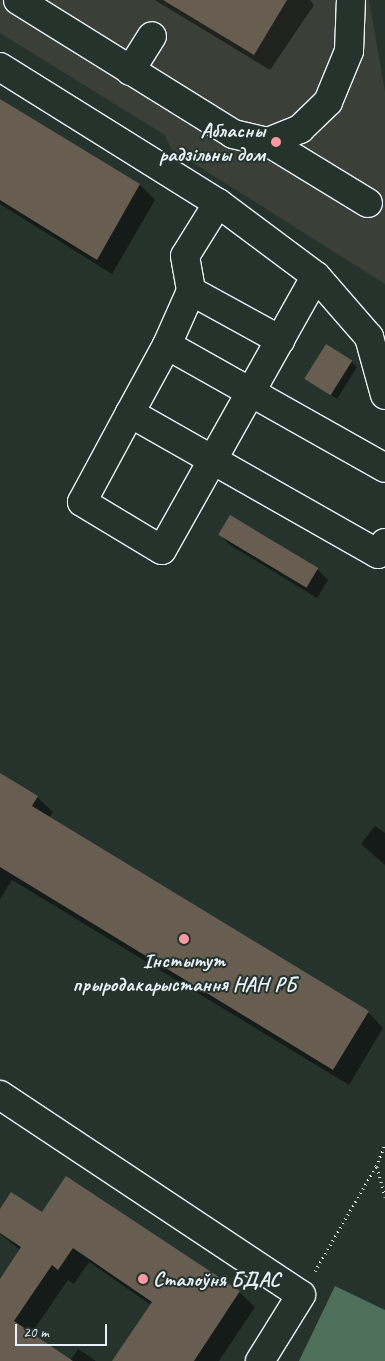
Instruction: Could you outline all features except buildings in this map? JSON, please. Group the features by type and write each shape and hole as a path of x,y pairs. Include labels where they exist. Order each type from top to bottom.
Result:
{"lane":[{"path":"18,0 233,134 268,142 368,203"},
{"path":"268,142 300,129 328,102 349,51 351,0"},
{"path":"130,71 152,36"},
{"path":"0,67 218,203 316,276 369,337 385,395"},
{"path":"218,203 185,256 191,291 167,346 82,502 162,550 214,461 316,276"},
{"path":"191,291 280,340"},
{"path":"167,346 385,468"},
{"path":"130,413 378,554 385,542"},
{"path":"0,1095 301,1295 260,1361"}],"path":[{"path":"315,1270 376,1166 385,1145"},
{"path":"376,1166 385,1197"}],"shaded area":[{"name":"Абласны радзільны дом","path":"0,0 369,0 385,92 385,284 171,149 165,135 0,33"}],"green space":[{"path":"335,1286 385,1310 385,1361 299,1361"}],"place":[{"name":"Абласны радзільны дом","path":"276,142"},
{"name":"Інстытут прыродакарыстання НАН РБ","path":"184,939"},
{"name":"Сталоўня БДАС","path":"143,1279"}]}
